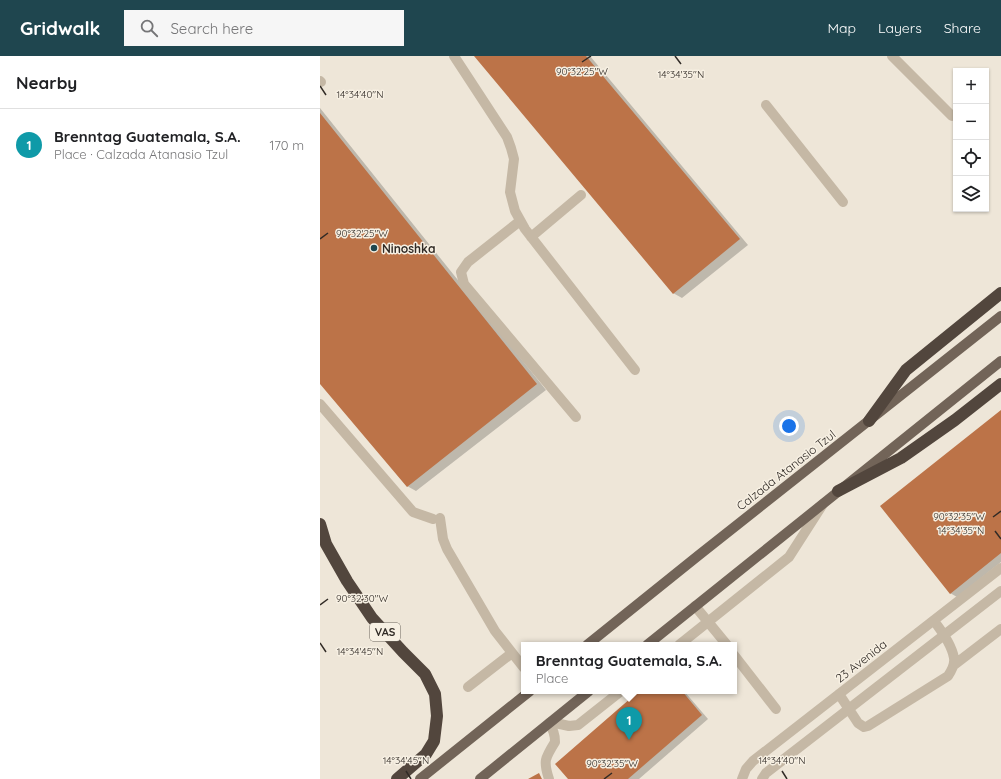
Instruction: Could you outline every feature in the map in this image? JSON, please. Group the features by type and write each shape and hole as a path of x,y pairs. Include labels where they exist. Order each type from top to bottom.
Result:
{"highway":[{"path":"868,421 906,370 1001,293"},
{"path":"838,491 901,458 955,420 1001,384"},
{"name":"VAS","path":"320,524 326,544 347,581 372,618 425,674 435,694 436,716 434,741 426,754 398,779"}],"main road":[{"name":"Calzada Atanasio Tzul","path":"591,642 698,555 1001,316"},
{"path":"651,642 1001,361"},
{"path":"420,779 526,694"},
{"path":"480,779 585,694"}],"street":[{"path":"454,56 507,137 514,159 510,192 515,211 520,221 635,370"},
{"path":"892,56 952,116"},
{"path":"766,105 843,202"},
{"path":"531,237 581,195"},
{"path":"520,221 468,262 461,272 464,284 576,417"},
{"path":"320,404 413,512 437,518 443,539 448,549 495,631 521,664"},
{"path":"683,642 789,557 826,501"},
{"name":"23 Avenida","path":"742,779 746,769 753,761 1001,568"},
{"path":"762,779 766,773 1001,590 991,576"},
{"path":"695,606 725,642"},
{"path":"839,694 858,723 864,727 868,726 948,676 954,665 954,658 944,635 934,620"},
{"path":"954,665 1001,629"},
{"path":"468,687 512,653"},
{"path":"737,659 776,709"},
{"path":"550,723 569,726 578,725 617,694"},
{"path":"549,779 545,767 545,759 555,742 554,732 550,723"}],"building":[{"path":"474,56 586,56 740,239 673,294"},
{"name":"Ninoshka","path":"320,113 537,384 407,487 320,384"},
{"path":"1001,410 1001,553 950,594 880,506"},
{"path":"636,694 684,694 702,715 628,779 568,779 555,764"},
{"path":"539,773 542,779 528,779"}],"place":[{"name":"Ninoshka","path":"374,248"},
{"name":"Brenntag Guatemala, S.A.","path":"629,740"}]}
